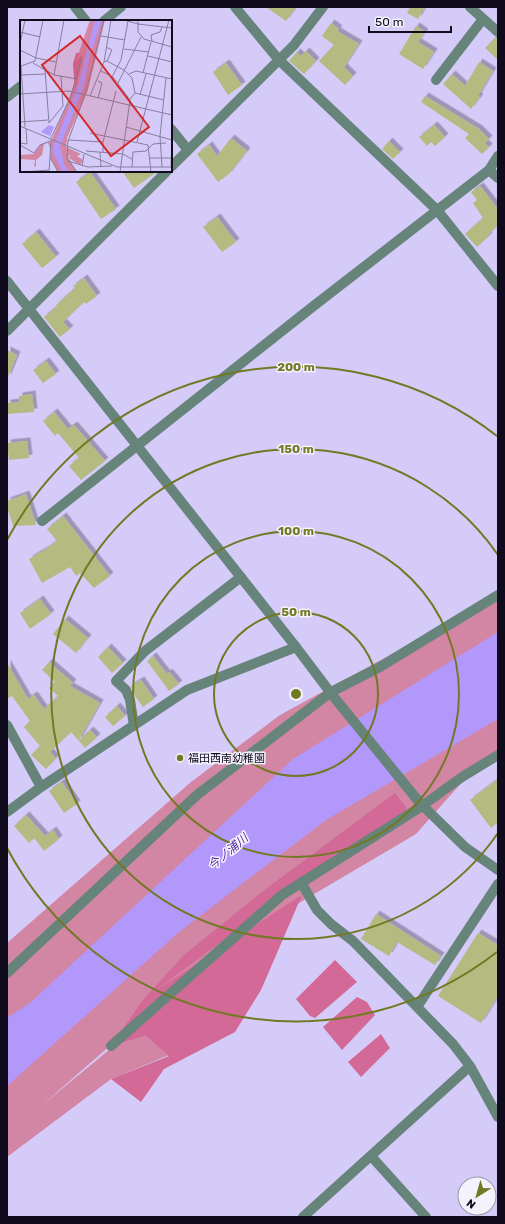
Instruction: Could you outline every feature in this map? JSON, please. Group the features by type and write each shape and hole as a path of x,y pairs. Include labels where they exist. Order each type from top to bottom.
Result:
{"street":[{"path":"75,7 85,20"},
{"path":"105,20 122,7"},
{"path":"235,7 279,60 437,210 498,286"},
{"path":"172,166 294,45 323,7"},
{"path":"470,7 498,32"},
{"path":"436,80 483,19"},
{"path":"7,97 20,87"},
{"path":"172,130 188,150"},
{"path":"42,521 311,308 489,170 498,156"},
{"path":"489,170 498,178"},
{"path":"7,331 166,172"},
{"path":"7,282 332,694 421,804 465,847 498,870"},
{"path":"134,726 130,700 126,690 116,681 145,651 241,577"},
{"path":"7,973 197,795 332,694 380,667 498,595"},
{"path":"7,812 41,787 187,690 296,647"},
{"path":"7,725 41,787"},
{"path":"111,1046 282,895 498,755"},
{"path":"301,882 317,910 352,941 453,1044 470,1066 498,1117"},
{"path":"417,1007 498,884"},
{"path":"303,1217 470,1066"},
{"path":"371,1156 426,1217"}],"shaded area":[{"path":"498,596 498,756 471,772 416,834 221,949 41,1106 115,1045 146,1036 169,1055 111,1079 7,1157 7,943 191,782 280,715"},
{"path":"395,793 406,807 407,815 267,908 152,993 302,895 261,990 235,1032 164,1069 141,1102 111,1079 169,1056 146,1036 111,1046 143,1000 184,955 263,891"},
{"path":"335,960 357,982 315,1018 310,1016 296,999"},
{"path":"357,997 367,1002 375,1015 342,1050 323,1027"},
{"path":"381,1034 390,1048 361,1077 348,1062"}],"water":[{"name":"今ノ浦川","path":"498,632 498,719 326,820 179,932 7,1086 7,1018 31,1002 293,759"}],"building":[{"path":"266,7 296,7 286,21"},
{"path":"410,7 425,7 418,19 407,13"},
{"path":"331,23 339,29 337,31 359,44 344,67 353,76 345,85 319,61 334,45 322,36"},
{"path":"416,26 425,32 418,42 434,52 423,69 399,54"},
{"path":"495,38 498,38 498,60 485,48"},
{"path":"306,51 316,61 304,74 289,61 297,52 301,56"},
{"path":"479,62 493,71 478,96 480,97 471,109 443,84 452,74 465,86"},
{"path":"226,63 242,85 228,95 213,72"},
{"path":"425,96 479,129 489,139 485,143 489,147 482,154 465,138 469,134 421,102"},
{"path":"434,125 445,137 435,146 431,142 427,146 419,137"},
{"path":"231,138 247,151 229,174 218,182 197,154 209,145 217,156"},
{"path":"389,141 400,152 393,159 382,149"},
{"path":"90,172 116,209 101,219 76,182"},
{"path":"123,172 157,172 134,188"},
{"path":"480,186 498,209 498,225 477,247 465,234 483,218 473,203 477,200 471,192"},
{"path":"217,217 236,242 222,252 203,227"},
{"path":"36,232 56,257 42,268 22,244"},
{"path":"84,278 97,296 86,304 84,302 63,322 70,329 60,337 44,317 75,288 73,286"},
{"path":"7,350 17,355 7,379"},
{"path":"46,361 56,374 43,383 33,370"},
{"path":"32,394 34,412 7,414 7,403 19,402 19,396"},
{"path":"54,412 68,429 74,425 105,461 81,480 69,466 79,458 58,433 55,436 43,421"},
{"path":"27,441 29,458 9,460 7,443"},
{"path":"26,494 36,525 13,526 7,507 7,501"},
{"path":"63,516 110,576 94,588 80,573 76,576 70,567 42,583 29,559 57,541 47,529"},
{"path":"40,599 51,614 30,629 20,613"},
{"path":"65,619 88,638 76,653 53,634"},
{"path":"108,647 123,663 112,673 98,657"},
{"path":"153,656 167,674 169,672 179,684 169,691 147,661"},
{"path":"49,662 73,683 70,686 100,703 79,740 90,730 97,737 85,748 71,732 50,752 56,758 46,769 31,755 40,746 24,727 30,721 12,696 7,699 7,663 28,699 34,695 44,709 58,696 49,688 55,682 42,670"},
{"path":"141,680 154,699 143,707 135,696 131,686"},
{"path":"117,706 125,716 113,726 105,717"},
{"path":"498,779 498,822 491,828 470,800"},
{"path":"62,782 77,804 64,813 49,791"},
{"path":"26,815 45,836 53,830 59,839 44,851 34,838 29,843 14,826"},
{"path":"376,914 441,956 435,965 397,942 389,956 361,939"},
{"path":"478,933 498,945 498,996 481,1023 438,996"}],"place":[{"name":"福田西南幼稚園","path":"180,758"}]}
